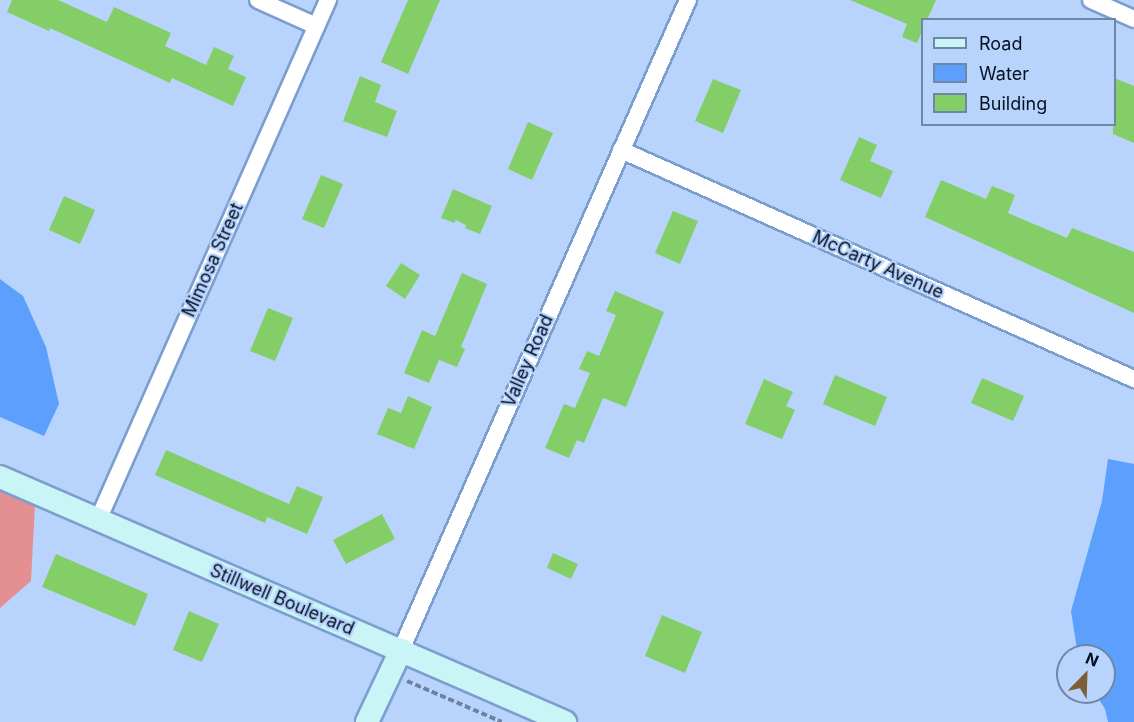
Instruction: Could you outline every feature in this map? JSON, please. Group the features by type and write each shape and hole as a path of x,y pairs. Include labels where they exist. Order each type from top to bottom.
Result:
{"street":[{"path":"258,0 316,26"},
{"name":"Mimosa Street","path":"98,520 328,0"},
{"name":"Valley Road","path":"367,722 688,0"},
{"path":"1091,0 1134,19"},
{"name":"McCarty Avenue","path":"621,150 1134,379"},
{"name":"Stillwell Boulevard","path":"0,477 294,607 400,650 565,722"}],"path":[{"path":"389,673 502,722"}],"shaded area":[{"path":"0,490 35,505 31,581 0,608"}],"water":[{"path":"0,279 23,296 46,347 59,404 44,436 0,417"},
{"path":"1108,459 1134,464 1134,722 1108,722 1102,704 1116,704 1116,644 1076,644 1071,611 1102,501"}],"building":[{"path":"12,0 58,0 107,22 114,7 171,33 165,46 206,65 214,47 234,56 228,69 246,77 233,106 172,78 170,83 50,28 49,31 7,12"},
{"path":"408,0 440,0 408,74 381,62"},
{"path":"850,0 936,0 928,18 921,18 921,33 917,43 902,37 907,24"},
{"path":"360,76 381,85 375,102 397,111 387,137 343,121"},
{"path":"713,79 741,90 723,133 695,121"},
{"path":"1116,79 1134,86 1134,143 1113,134 1113,126 1116,126"},
{"path":"528,122 553,133 532,180 508,169"},
{"path":"859,137 877,145 870,161 893,171 881,198 840,180"},
{"path":"321,175 343,184 324,228 302,219"},
{"path":"941,180 986,199 992,186 1015,195 1008,213 1067,238 1072,228 1134,252 1134,313 925,217"},
{"path":"453,189 492,206 480,234 465,228 466,225 456,220 454,223 441,218"},
{"path":"64,196 95,210 80,244 49,230"},
{"path":"673,211 698,221 680,264 655,253"},
{"path":"401,263 420,275 405,299 386,286"},
{"path":"462,273 487,284 461,347 465,349 457,367 439,360 429,383 404,373 422,330 435,336"},
{"path":"615,291 664,312 626,407 603,398 584,443 577,440 569,458 545,448 564,404 575,408 590,373 579,369 587,351 599,356 616,315 606,311"},
{"path":"268,308 293,318 275,361 250,351"},
{"path":"835,375 887,397 875,426 823,404"},
{"path":"982,378 1024,396 1013,421 971,403"},
{"path":"764,379 793,392 786,406 795,410 782,439 745,424"},
{"path":"408,396 432,407 414,449 377,434 388,408 401,413"},
{"path":"166,450 289,504 297,486 323,497 307,534 267,517 265,523 155,475"},
{"path":"382,514 395,539 346,564 333,540"},
{"path":"553,553 578,564 571,579 547,568"},
{"path":"56,554 148,594 135,626 42,587"},
{"path":"189,611 219,624 202,662 173,650"},
{"path":"662,615 702,632 685,673 645,656"}]}
